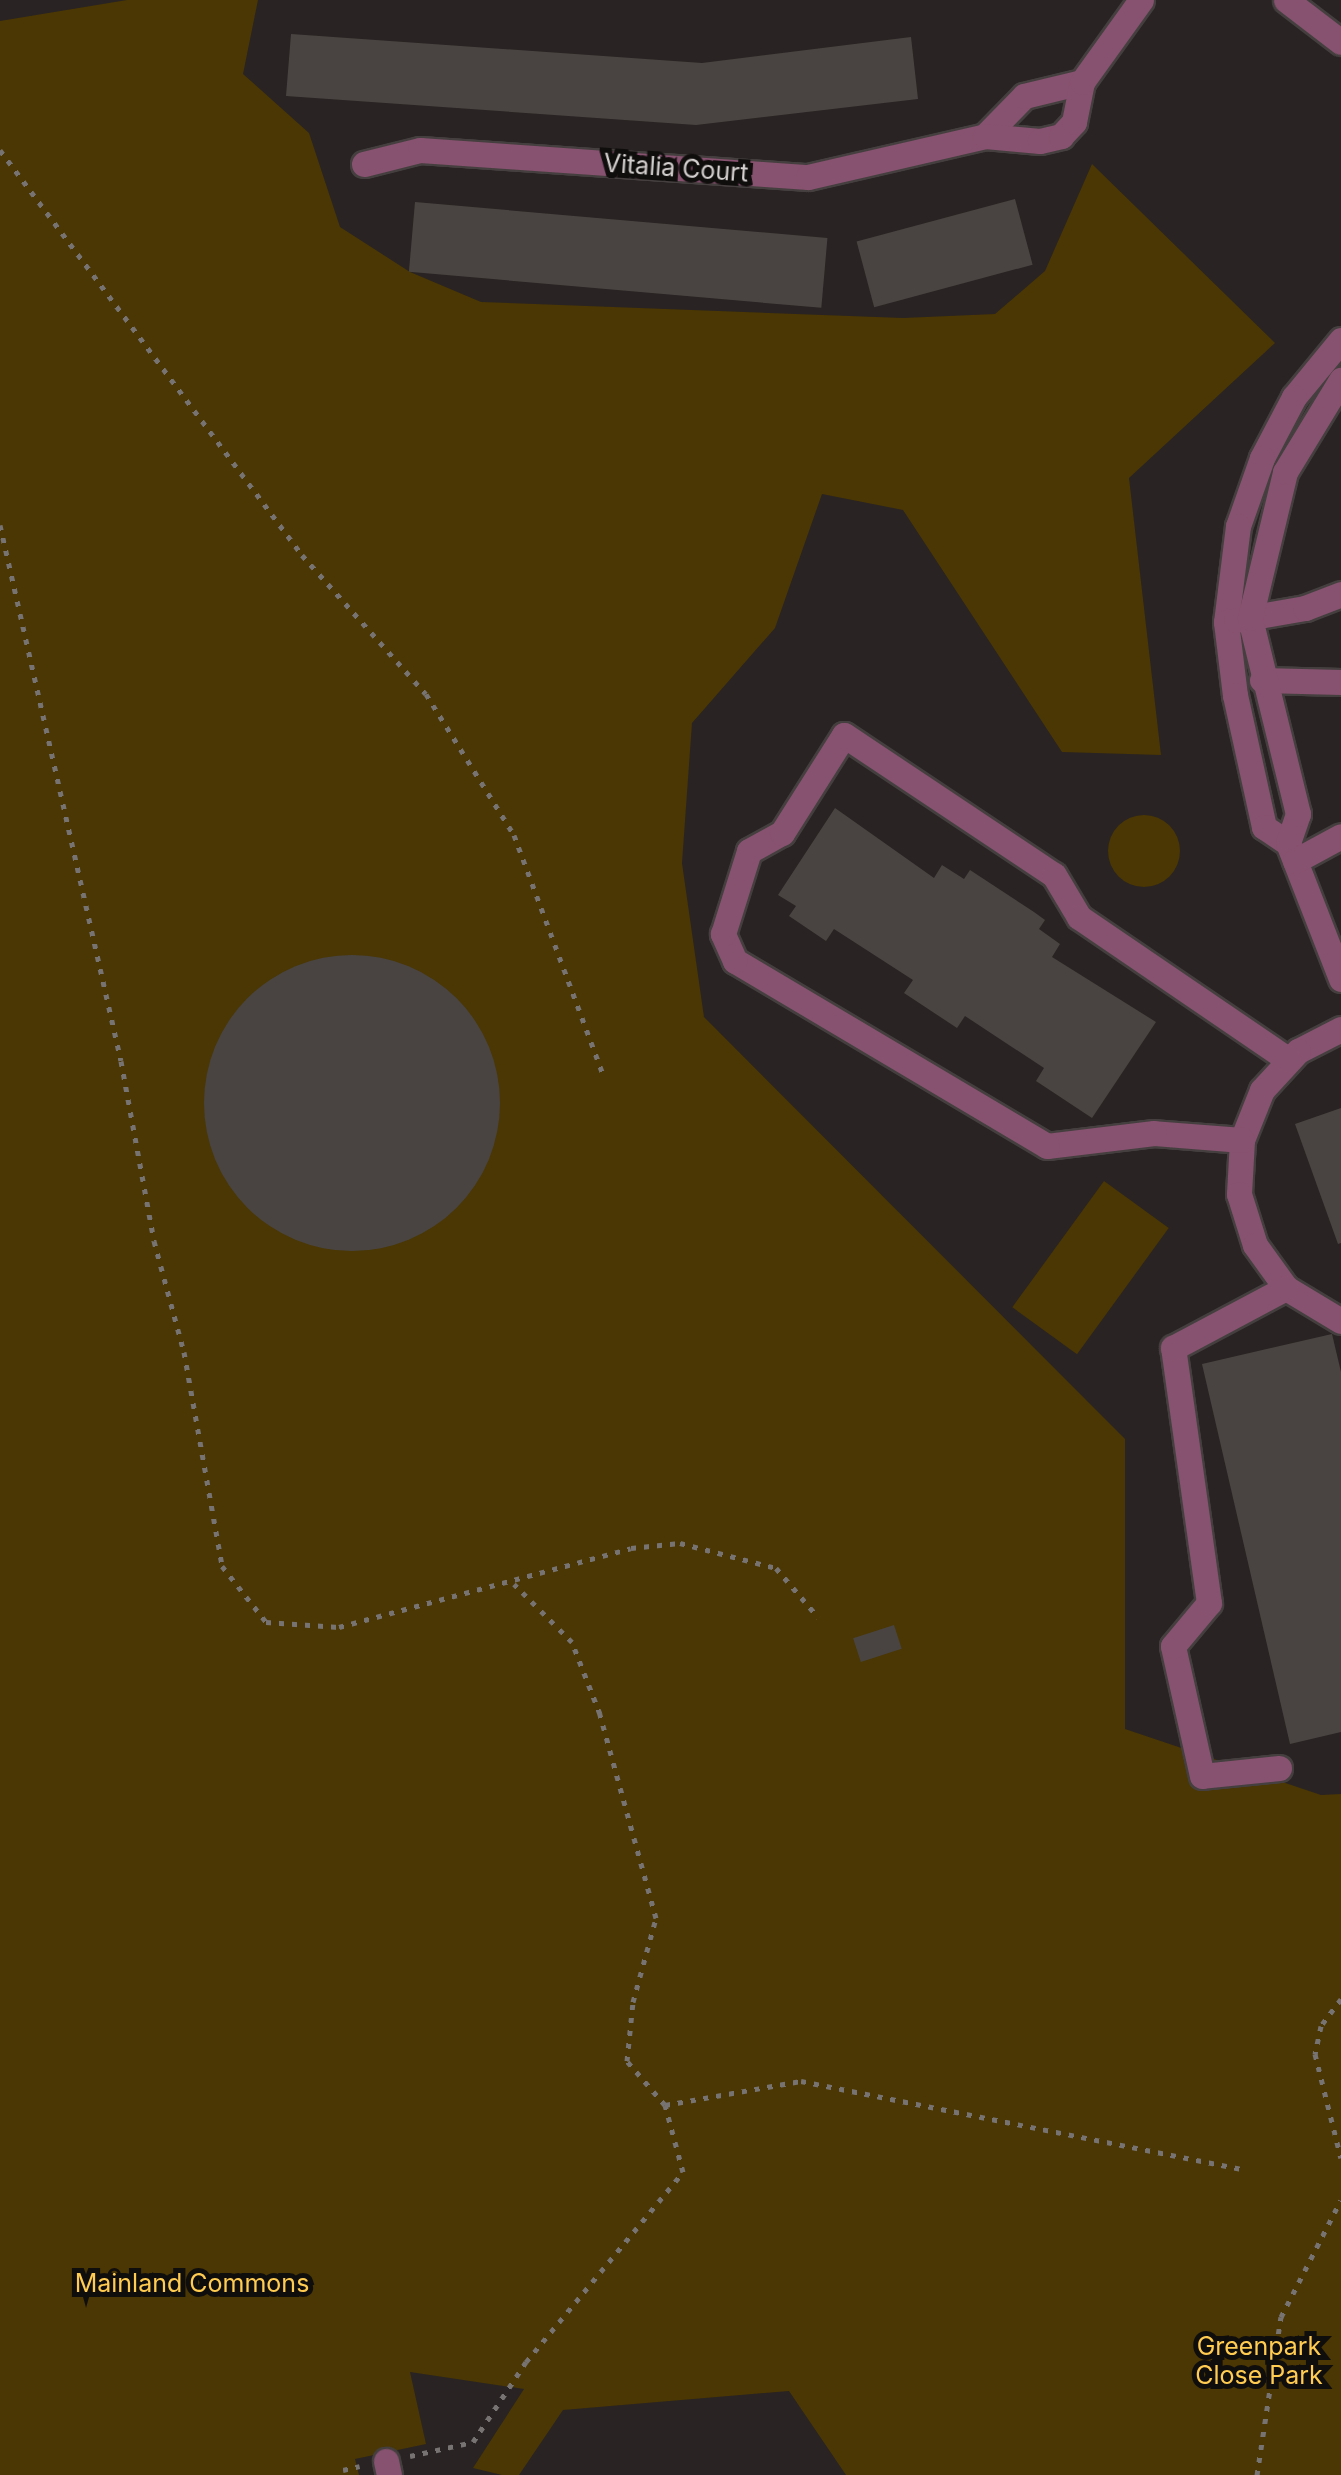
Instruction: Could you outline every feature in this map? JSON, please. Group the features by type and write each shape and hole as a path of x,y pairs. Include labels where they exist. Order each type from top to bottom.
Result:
{"street":[{"name":"Vitalia Court","path":"364,164 420,150 808,177 986,136 1040,141 1060,136 1079,113 1082,82 1140,0"},
{"path":"1286,0 1340,39"},
{"path":"986,136 1024,96 1082,82"},
{"path":"1341,340 1294,397 1262,458 1238,526 1238,620 1264,828 1291,852 1341,979"},
{"path":"1291,852 1298,814 1262,680 1238,620 1285,472 1341,380"},
{"path":"1238,620 1341,594"},
{"path":"1262,680 1341,682"},
{"path":"1242,1140 1154,1134 1047,1146 735,961 723,934 748,851 782,833 844,735 1054,875 1079,917 1290,1060"},
{"path":"1291,852 1341,836"},
{"path":"1341,1029 1290,1060 1262,1090 1242,1140 1240,1194 1254,1245 1286,1288 1341,1322"},
{"path":"1279,1768 1202,1776 1172,1646 1209,1603 1173,1348 1286,1288"}],"path":[{"path":"0,150 302,556 426,694 514,835 602,1072"},
{"path":"0,524 121,1061 154,1241 184,1352 222,1566 266,1622 339,1627 514,1584 632,1548 680,1543 776,1568 818,1617"},
{"path":"343,2470 388,2468 473,2442 495,2415 526,2362 683,2172 665,2105 627,2061 633,2002 656,1918 600,1714 572,1642 514,1584"},
{"path":"1341,1999 1321,2026 1315,2054 1341,2158"},
{"path":"665,2105 801,2081 1240,2169"},
{"path":"1256,2475 1281,2318 1341,2200"}],"green space":[{"path":"127,0 258,0 243,74 309,133 340,227 410,272 481,302 903,318 995,314 1045,271 1092,164 1275,343 1129,478 1161,755 1062,752 903,510 822,494 775,628 692,723 682,863 704,1017 1125,1439 1125,1729 1321,1795 1341,1794 1341,2475 846,2475 789,2391 563,2410 519,2475 502,2475 473,2468 524,2389 410,2372 426,2444 355,2459 359,2475 0,2475 0,21"},
{"path":"1144,815 1158,817 1170,825 1178,837 1178,865 1170,877 1158,885 1144,887 1130,885 1118,877 1110,865 1108,851 1110,837 1118,825 1130,817"},
{"path":"1104,1181 1169,1228 1077,1354 1012,1307"}],"building":[{"path":"291,34 702,63 911,37 918,99 696,125 286,96"},
{"path":"1015,199 1033,265 874,307 857,241"},
{"path":"415,202 827,238 821,308 409,272"},
{"path":"835,808 934,878 942,865 964,879 970,870 1034,912 1045,920 1039,929 1060,944 1052,957 1156,1022 1092,1118 1036,1081 1044,1068 965,1016 957,1028 904,993 913,980 834,929 826,941 789,916 796,906 778,895"},
{"path":"352,955 381,958 408,967 434,980 456,999 475,1021 488,1047 497,1074 497,1132 488,1159 475,1185 456,1207 434,1226 408,1239 381,1248 352,1251 323,1248 296,1239 270,1226 248,1207 229,1185 216,1159 207,1132 204,1103 207,1074 216,1047 229,1021 248,999 270,980 296,967 323,958"},
{"path":"1341,1108 1341,1243 1338,1244 1295,1124"},
{"path":"1332,1334 1341,1372 1341,1732 1290,1744 1202,1364"},
{"path":"894,1625 902,1649 861,1662 853,1638"}],"park label":[{"name":"Mainland Commons","path":"192,2283"},
{"name":"Greenpark Close Park","path":"1259,2362"}]}
